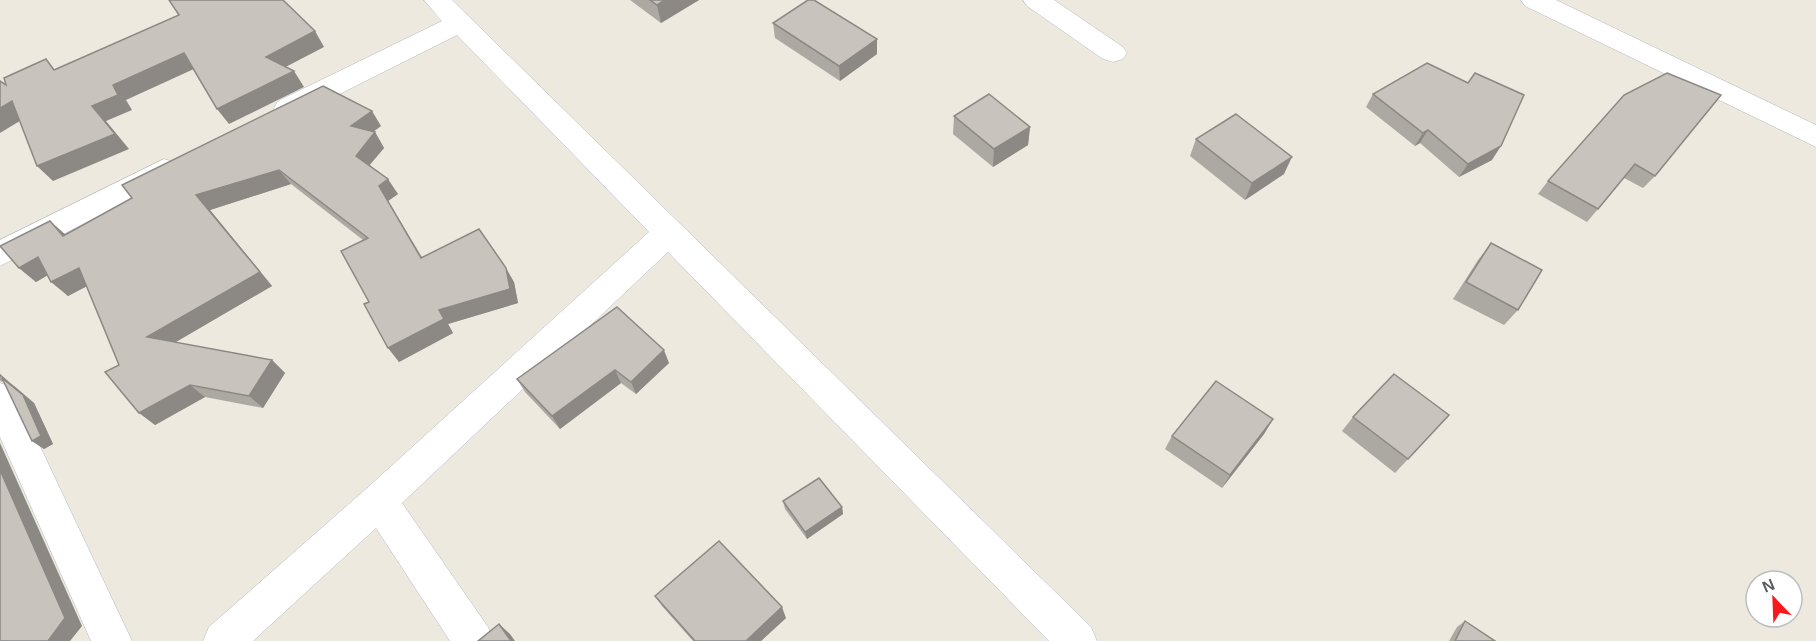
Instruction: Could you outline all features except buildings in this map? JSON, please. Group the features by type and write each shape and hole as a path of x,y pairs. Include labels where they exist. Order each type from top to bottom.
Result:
{"street":[{"path":"1036,0 1113,53"},
{"path":"1534,0 1816,137"},
{"path":"268,118 449,11 1077,641"},
{"path":"0,254 183,161"},
{"path":"223,641 379,501 669,232"},
{"path":"0,398 112,641"},
{"path":"379,501 474,641"}]}
